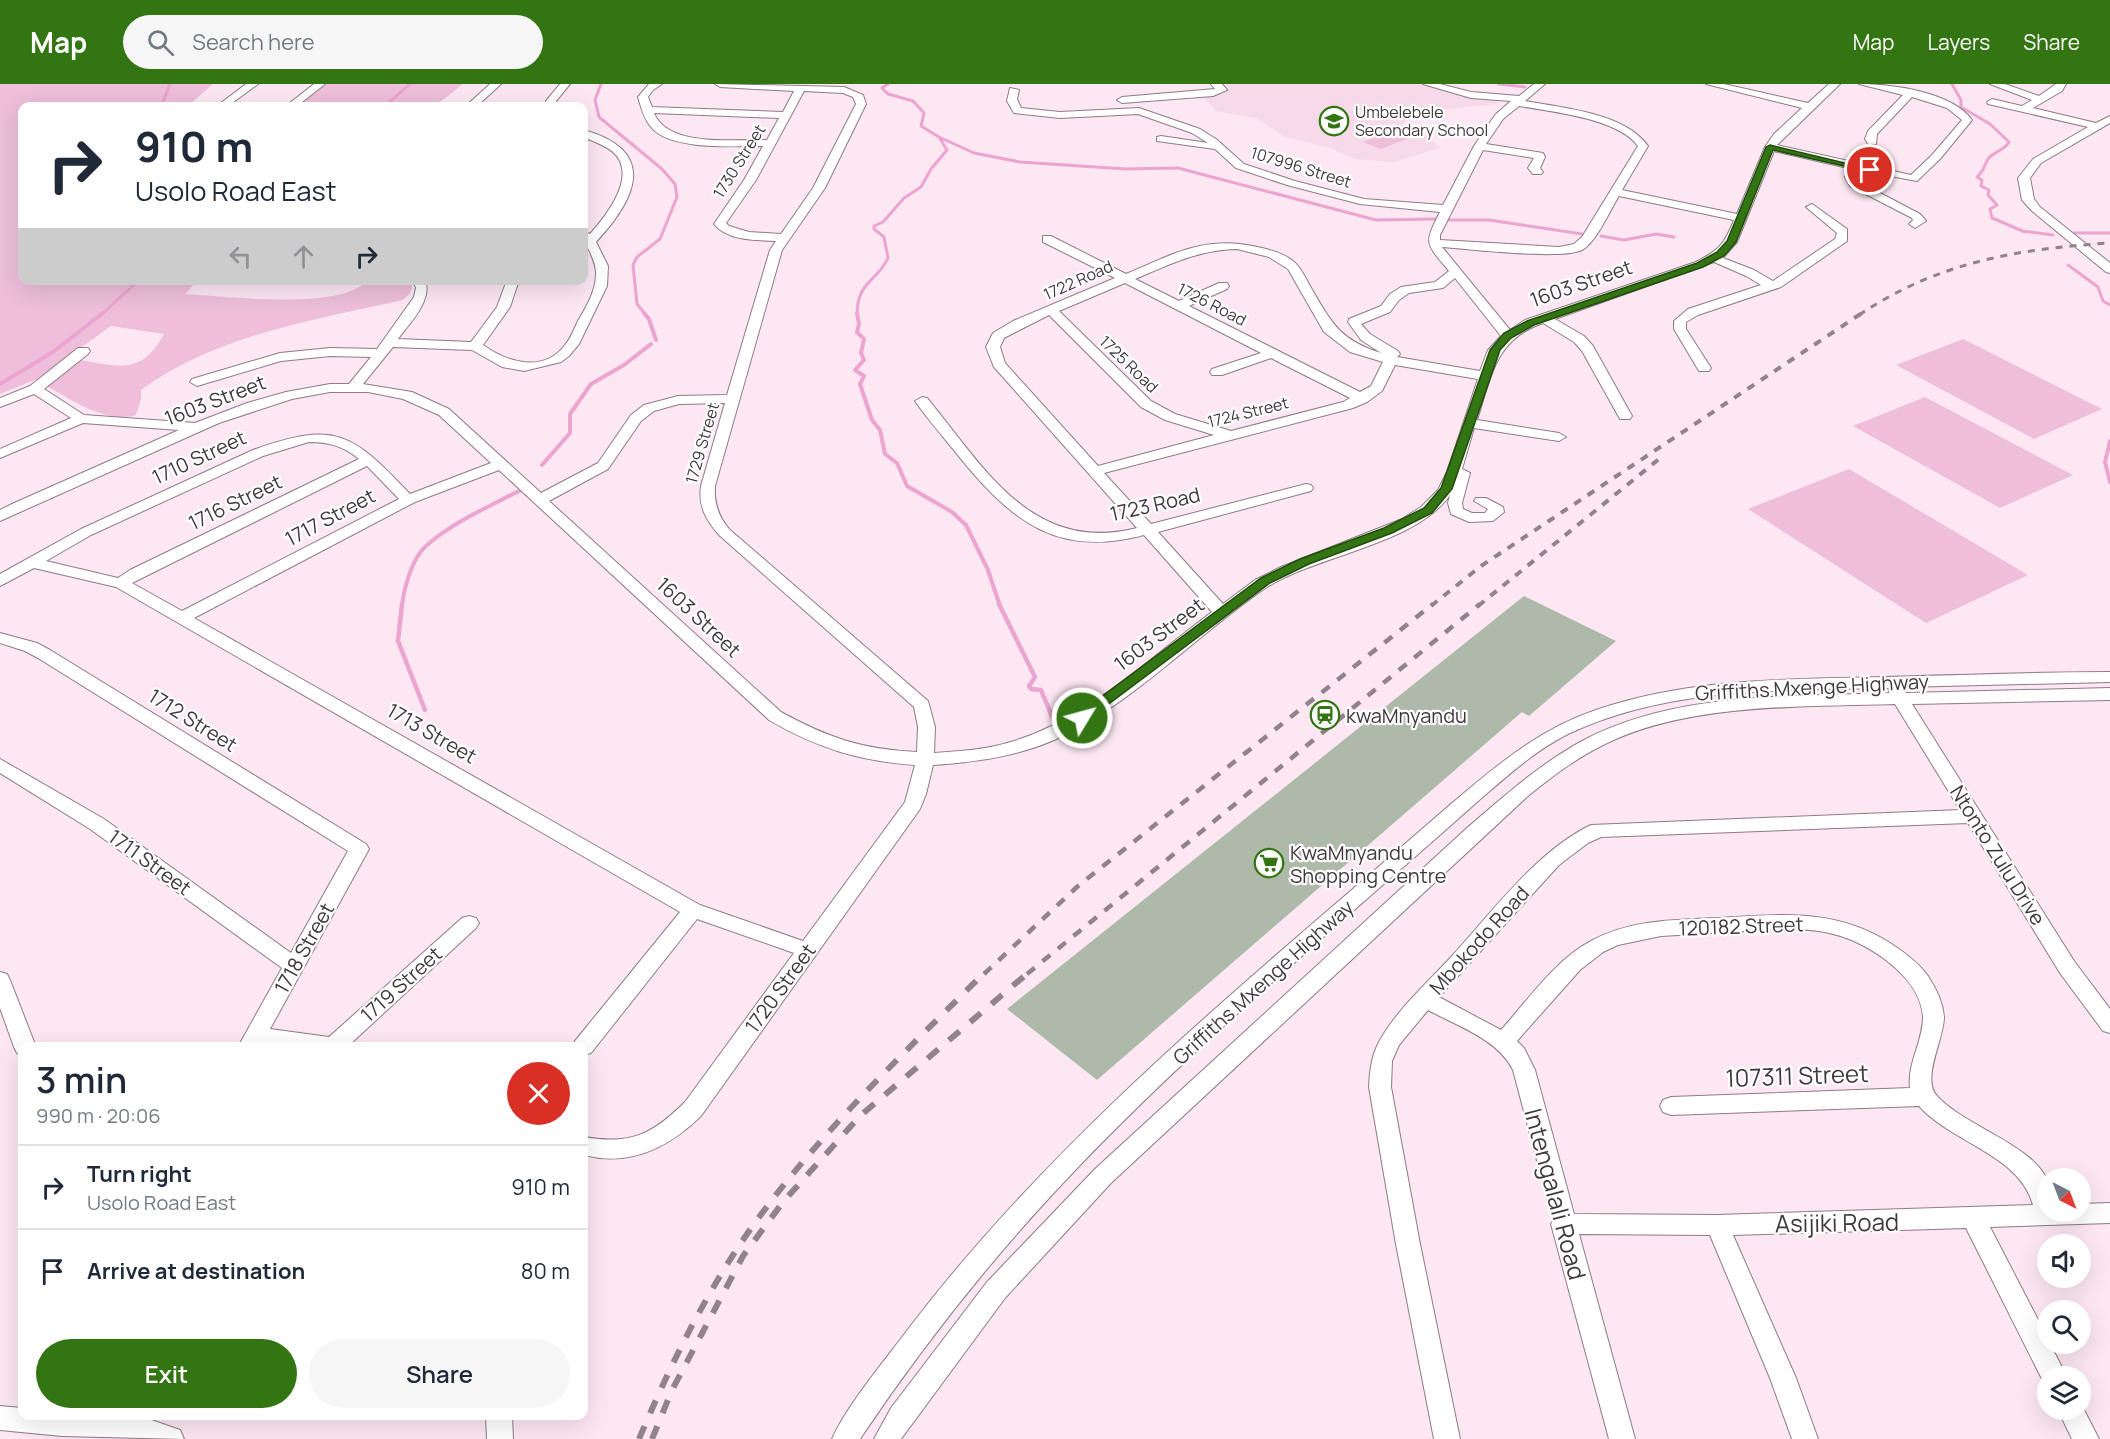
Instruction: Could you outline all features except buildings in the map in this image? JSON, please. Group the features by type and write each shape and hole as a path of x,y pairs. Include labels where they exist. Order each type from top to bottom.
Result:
{"street":[{"path":"228,102 253,84"},
{"path":"296,102 320,84"},
{"path":"476,102 496,84"},
{"path":"551,102 565,84"},
{"path":"657,84 644,93 648,110 656,127 667,135 700,140 771,143"},
{"path":"720,84 801,88"},
{"path":"1014,90 1011,97 1018,111 1060,115 1138,106 1175,97 1222,90 1217,84 1195,86 1182,90 1175,97"},
{"path":"1428,84 1468,94 1519,100 1611,123 1637,136 1643,146 1587,239 1578,247 1570,250 1524,250 1434,243"},
{"path":"1508,336 1455,272 1434,243 1434,235 1479,146 1499,117 1540,84"},
{"path":"1711,84 1745,87 1810,107"},
{"name":"1603 Street","path":"0,516 241,408 278,398 354,386 396,392 428,402 444,412 776,716 792,727 838,747 894,759 962,757 1005,748 1059,730 1082,718 1251,590 1281,572 1388,531 1428,510 1446,489 1495,350 1508,336 1544,318 1714,258 1731,242 1770,147 1835,84"},
{"path":"1770,147 1854,165 1901,178 1916,178 1967,120 1956,108 1910,94 1864,84"},
{"path":"1995,84 2038,99"},
{"path":"2024,109 2058,89 2061,84"},
{"name":"1729 Street","path":"801,88 850,92 858,95 861,104 819,188 776,250 708,486 707,506 711,516 724,532 922,705 927,717 924,759"},
{"name":"1730 Street","path":"783,238 733,233 720,224 750,180 801,88"},
{"path":"1872,142 1870,139 1872,133 1910,94"},
{"path":"1992,102 2097,126"},
{"path":"1090,103 1138,106"},
{"name":"107996 Street","path":"1138,106 1196,131 1222,149 1240,166 1332,195 1378,204 1446,209"},
{"path":"648,110 786,115"},
{"path":"2110,119 2037,161 2024,178 2028,200 2048,220 2110,269"},
{"path":"588,135 616,149 622,155 629,170 628,179 614,207 597,234 588,237"},
{"path":"1161,140 1195,143 1222,149"},
{"path":"1479,146 1539,155 1534,168 1537,172"},
{"path":"1854,165 1851,177 1854,184 1916,216 1920,221 1915,224"},
{"path":"1615,192 1741,218"},
{"path":"1704,368 1680,329 1680,321 1693,312 1783,280 1843,238 1840,229 1812,207"},
{"name":"1726 Road","path":"1047,239 1362,399"},
{"path":"197,382 279,357 385,348 475,346 497,361 515,367 538,365 562,356 569,349 596,301 603,271 601,260 588,241"},
{"name":"1722 Road","path":"1222,613 995,358 993,347 998,336 1018,324 1124,278 1203,248 1237,245 1280,257 1293,267 1322,319 1334,335 1355,348 1396,361 1486,376"},
{"path":"1714,258 1750,273 1770,286"},
{"path":"1396,361 1395,355 1365,337 1354,322 1386,309 1394,297 1405,290 1439,285 1455,272"},
{"path":"354,386 385,348 420,297 421,285"},
{"path":"475,346 504,304 512,285"},
{"path":"1179,306 1223,286"},
{"name":"1725 Road","path":"1052,311 1146,404 1170,417 1229,435"},
{"path":"1544,318 1579,339 1588,349 1625,416"},
{"path":"0,403 35,389 82,351"},
{"path":"1217,372 1273,353"},
{"name":"1724 Street","path":"1094,471 1326,411 1362,399 1382,383 1396,361"},
{"path":"35,389 81,419"},
{"path":"541,499 562,490 603,465 636,418 649,408 678,400 734,399"},
{"name":"1723 Road","path":"922,401 1010,506 1024,517 1060,532 1093,537 1124,536 1306,488"},
{"path":"0,454 81,419 198,427"},
{"path":"1469,423 1559,437"},
{"name":"1710 Street","path":"0,581 86,532 284,442 305,438 335,439 356,448 408,500"},
{"path":"1461,448 1464,453 1463,473 1455,509 1464,516 1488,518 1496,512 1495,507 1481,501"},
{"name":"1716 Street","path":"121,583 136,573 368,460"},
{"name":"1717 Street","path":"182,618 408,500 502,464"},
{"name":"1713 Street","path":"32,563 121,583 693,910 807,950"},
{"name":"1712 Street","path":"0,638 31,647 44,654 359,849"},
{"name":"Griffiths Mxenge Highway","path":"887,1439 900,1417 996,1290 1050,1229 1149,1132 1532,781 1577,751 1634,725 1676,715 1896,690 2110,677"},
{"name":"Griffiths Mxenge Highway","path":"845,1439 904,1354 949,1296 1073,1157 1212,1024 1491,780 1528,750 1560,731 1594,717 1669,696 1736,687 2110,694"},
{"name":"Ntonto Zulu Drive","path":"1896,690 2067,967 2110,1025"},
{"name":"1720 Street","path":"588,1147 599,1151 623,1151 654,1141 677,1126 693,1109 913,804 919,791 924,759"},
{"name":"1711 Street","path":"0,765 97,824 294,966"},
{"name":"Mbokodo Road","path":"1447,1439 1408,1244 1380,1087 1382,1061 1391,1040 1425,999 1552,860 1573,842 1598,830 1975,816"},
{"name":"1718 Street","path":"253,1041 359,849"},
{"path":"587,1042 693,910"},
{"name":"120182 Street","path":"1504,1041 1575,963 1594,948 1616,937 1674,928 1800,921 1831,926 1863,937 1895,956 1918,978 1931,1000 1934,1024 1921,1075 1924,1097"},
{"name":"1719 Street","path":"338,1042 469,923"},
{"path":"0,980 24,1042"},
{"name":"Intengalali Road","path":"1425,999 1504,1041 1516,1054 1524,1070 1563,1224 1622,1439"},
{"path":"253,1041 269,1042"},
{"path":"1924,1097 1959,1129 2010,1156 2025,1169 2037,1185"},
{"name":"107311 Street","path":"1671,1106 1924,1097"},
{"name":"Asijiki Road","path":"2091,1215 2110,1214"},
{"name":"Asijiki Road","path":"1563,1224 1717,1225 2037,1216"},
{"path":"1974,1219 2048,1366"},
{"path":"1717,1225 1783,1378 1805,1439"},
{"path":"0,1418 46,1426 108,1425 141,1430 171,1439"},
{"path":"499,1420 500,1439"},
{"path":"2076,1420 2086,1439"}],"shaded area":[{"path":"0,84 213,84 193,102 18,102 18,285 193,285 185,294 281,300 333,296 361,285 412,285 411,292 403,300 267,332 201,356 170,371 141,390 136,415 125,417 101,413 78,404 47,386 80,360 119,366 138,362 147,356 164,334 111,326 37,379 0,394"},
{"path":"326,84 463,84 440,102 303,102"},
{"name":"Umbelebele Secondary School","path":"1229,84 1424,84 1495,98 1499,104 1437,110 1411,119 1403,124 1428,136 1440,148 1394,162 1354,159 1330,148 1283,136 1256,118 1216,111 1202,95 1217,86"},
{"path":"1391,131 1409,138 1381,149 1363,142"},
{"path":"1963,339 2102,409 2034,439 1896,365"},
{"path":"1925,397 2073,475 2000,508 1853,426"},
{"path":"1849,469 2028,575 1926,623 1748,509"}],"waterway":[{"path":"163,102 170,84"},
{"path":"390,102 410,84"},
{"path":"601,84 595,100 599,117 662,169 675,184 677,197 660,239 637,257 633,265 637,304 646,315"},
{"path":"888,84 882,88 888,94 913,101 924,113 921,126 939,137"},
{"path":"1499,84 1525,87"},
{"path":"1952,84 1961,100 1961,107 1990,124 2009,142 1990,156 1983,171 1977,177 1982,180 1981,186 1989,190 1988,195 1997,205 1990,209 1992,218 2025,232"},
{"path":"857,314 860,295 888,258 884,237 874,229 874,226 883,222 904,198 921,187 931,169 947,150 939,137"},
{"path":"939,137 974,153 1020,162 1126,169 1178,168 1376,220 1436,219"},
{"path":"1447,220 1489,220 1582,234"},
{"path":"2023,231 2053,235"},
{"path":"2073,233 2110,233"},
{"path":"1601,236 1624,240 1656,234 1674,237"},
{"path":"2068,265 2098,287 2103,301 2110,305"},
{"path":"101,315 134,285"},
{"path":"0,384 53,352 103,313"},
{"path":"644,313 649,319 656,340"},
{"path":"857,314 859,324 857,332 864,339 861,353 864,360 855,370 864,376 860,384 872,420 880,430 885,454 897,463 907,486 952,512 966,525 988,570 1000,606"},
{"path":"542,465 570,433 570,414 591,384 624,365 651,344"},
{"path":"2110,441 2105,462 2110,482"},
{"path":"402,606 413,566 426,546 459,522 519,491"},
{"path":"402,604 398,641 425,710"},
{"path":"999,604 1035,677 1029,686 1031,689 1041,690 1053,719"}],"railway":[{"path":"1859,315 1918,282 1979,261 2043,249 2110,243"},
{"path":"1431,606 1481,566 1862,313"},
{"path":"1478,606 1664,455"},
{"path":"984,974 1078,886 1433,604"},
{"path":"1027,974 1480,604"},
{"path":"639,1439 662,1386 701,1308 747,1234 801,1164 830,1131 985,972"},
{"path":"652,1439 672,1390 743,1256 783,1202 860,1116 1029,972"}],"place":[{"name":"Umbelebele Secondary School","path":"1334,121"},
{"name":"kwaMnyandu","path":"1325,715"},
{"name":"KwaMnyandu Shopping Centre","path":"1269,863"}],"route":[{"path":"1082,718 1266,580 1305,562 1388,531 1428,510 1439,500 1451,479 1495,350 1508,336 1530,323 1700,265 1721,254 1731,242 1770,147 1870,170"}]}
